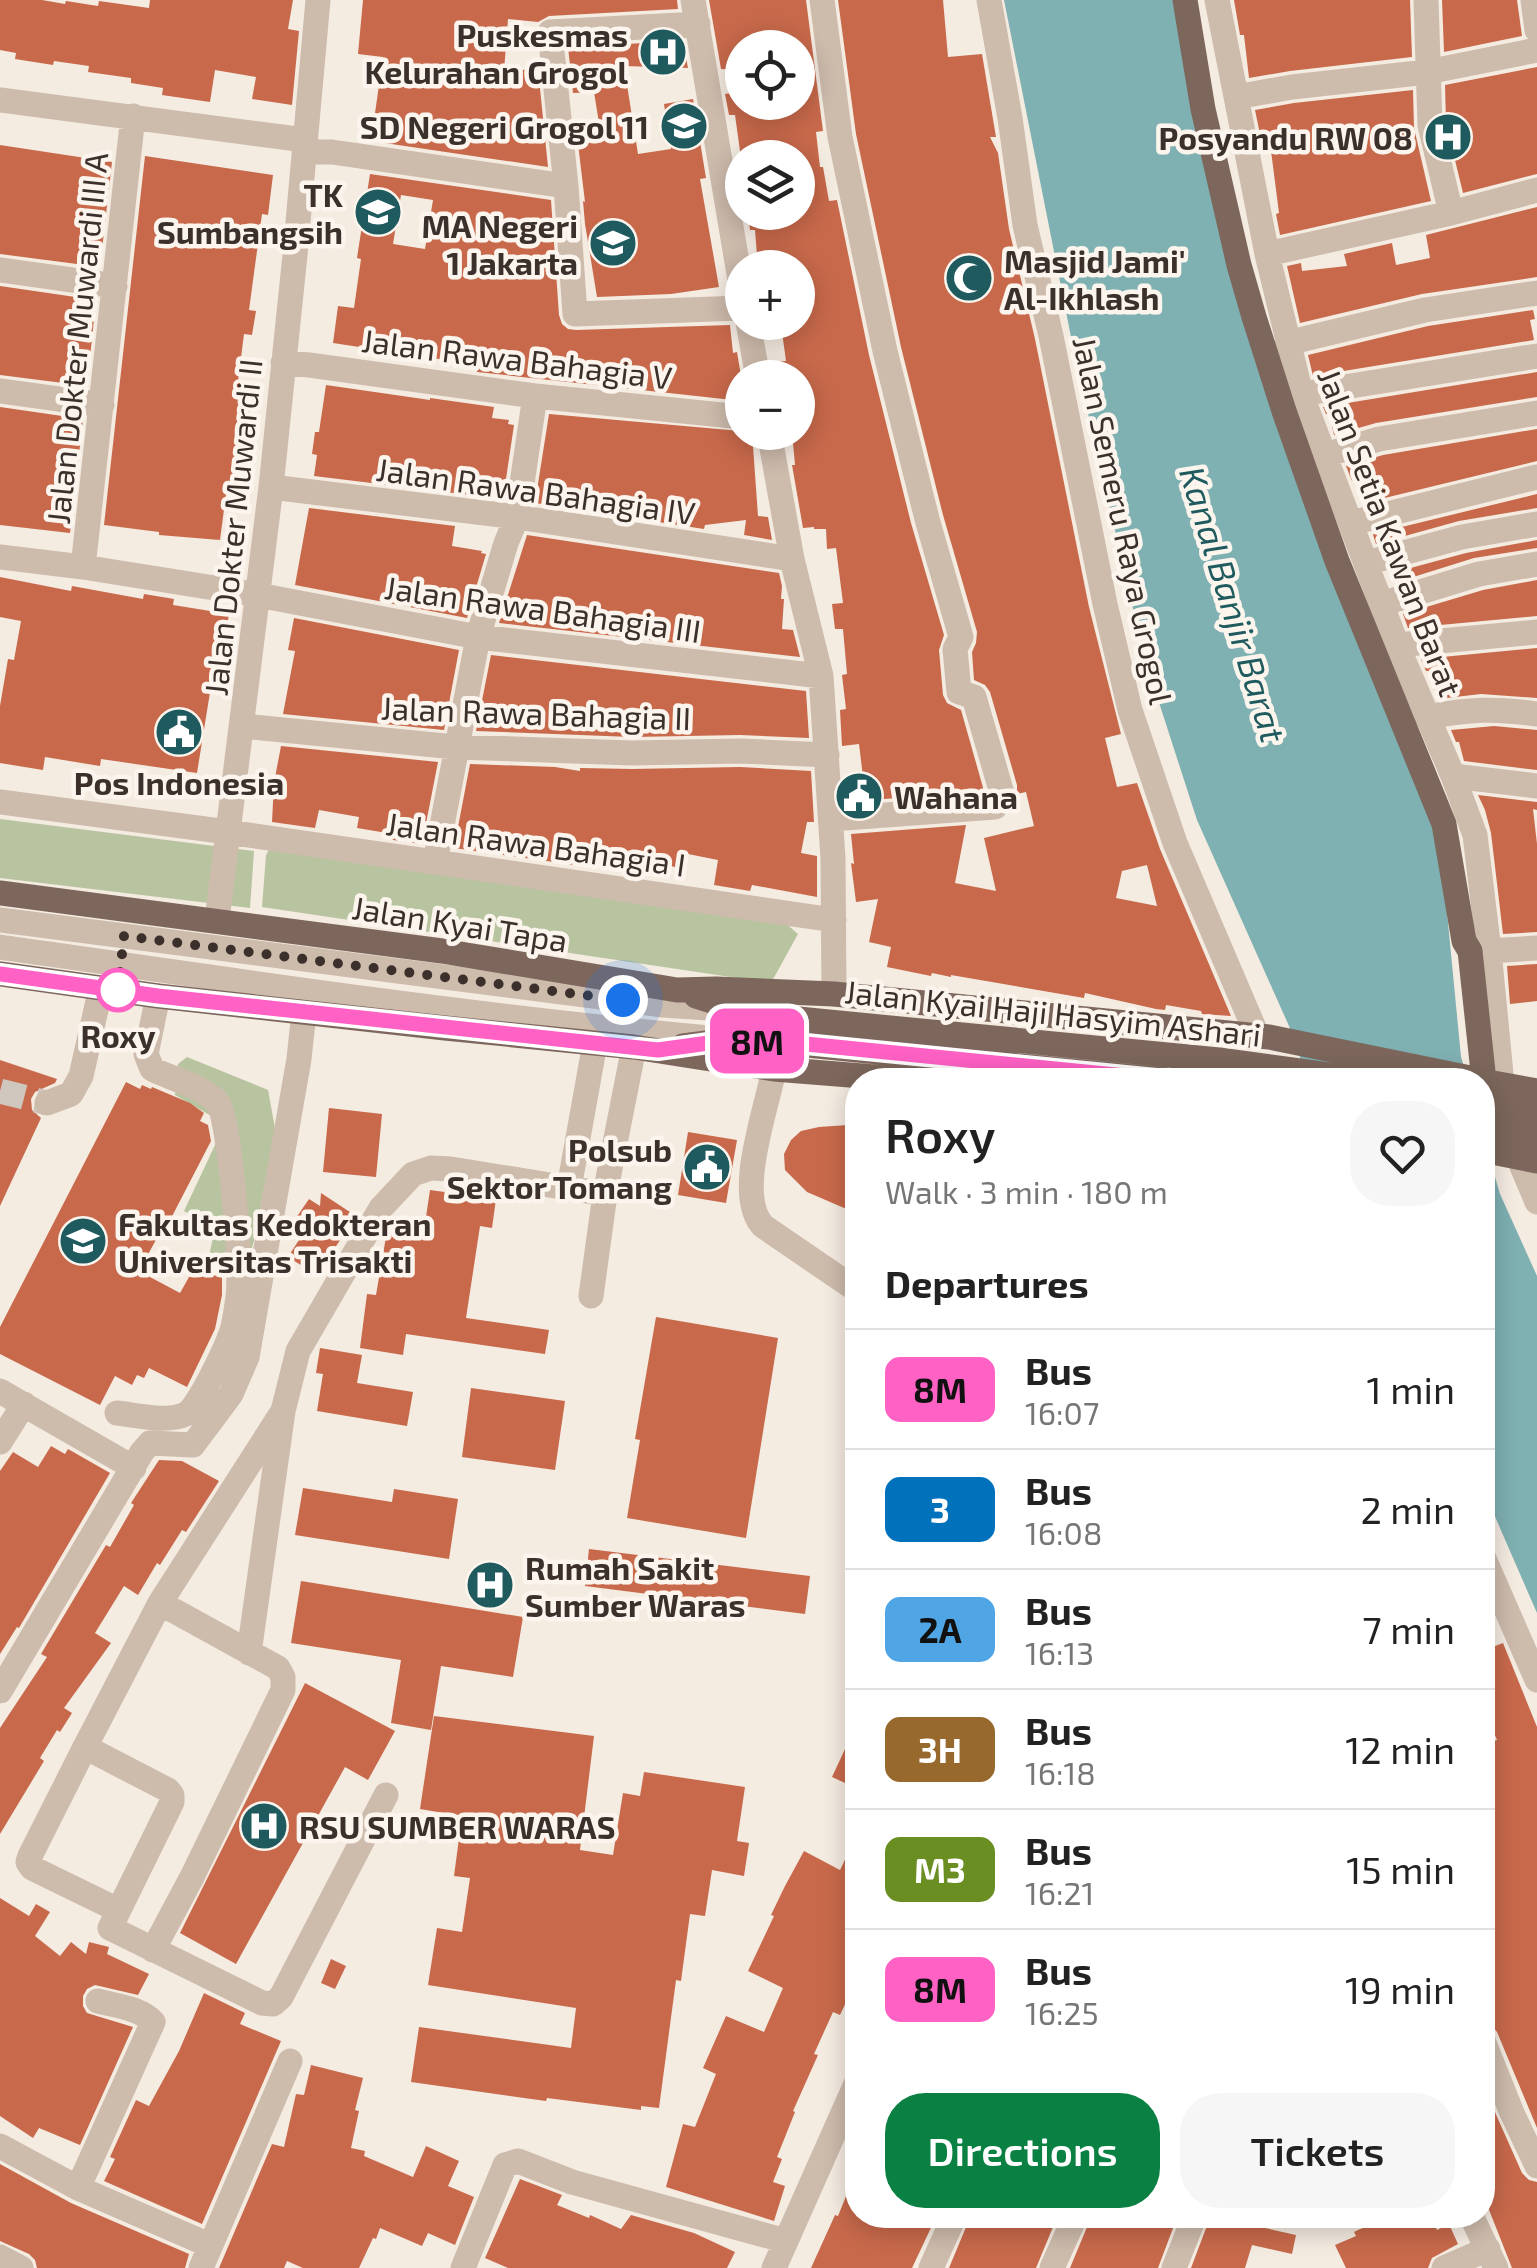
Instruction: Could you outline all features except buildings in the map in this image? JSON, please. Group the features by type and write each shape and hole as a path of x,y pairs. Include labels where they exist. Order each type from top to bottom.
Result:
{"main road":[{"name":"Jalan Setia Kawan Barat","path":"1185,0 1203,108 1254,317 1337,561 1444,824 1481,1068"},
{"name":"Jalan Kyai Tapa","path":"0,893 442,951 677,990 834,994 1263,1036"},
{"path":"0,974 158,996 594,1042 774,1069 845,1075"},
{"name":"Jalan Kyai Haji Hasyim Ashari","path":"677,990 787,1030 1075,1068"},
{"name":"Jalan Kyai Haji Hasyim Ashari","path":"646,1048 787,1030 1219,1060 1278,1068"},
{"name":"Jalan Kyai Haji Hasyim Ashari","path":"1263,1036 1419,1068"},
{"name":"Jalan Kyai Haji Hasyim Ashari","path":"1495,1083 1537,1092"},
{"path":"1495,1107 1537,1115"},
{"path":"1495,1130 1537,1137"},
{"path":"1495,1153 1522,1158"}],"street":[{"name":"Jalan Dokter Muwardi II","path":"217,920 271,487 318,0"},
{"path":"822,0 840,137 885,351 961,636 955,648 959,692 974,697 1001,790 995,807 830,820"},
{"name":"Jalan Semeru Raya Grogol","path":"989,0 1025,225 1130,710 1176,842 1263,1036"},
{"name":"Jalan Setia Kawan Barat","path":"1217,0 1266,254 1302,394 1397,645 1475,835 1489,952 1484,1068"},
{"path":"1426,0 1430,125 1451,214"},
{"path":"1533,0 1537,30"},
{"path":"725,309 575,314 550,32 696,12 735,250"},
{"path":"1236,97 1427,72 1537,50"},
{"path":"0,100 132,116 332,152 566,186"},
{"name":"Jalan Dokter Muwardi III A","path":"84,567 132,116"},
{"path":"1266,254 1451,214 1537,190"},
{"path":"0,270 116,286"},
{"path":"1287,343 1425,310 1537,292"},
{"path":"1302,394 1537,356"},
{"name":"Jalan Rawa Bahagia V","path":"283,363 535,396 725,415"},
{"path":"0,391 102,405"},
{"path":"435,862 478,637 517,517 535,396"},
{"path":"1325,455 1396,436 1537,413"},
{"path":"771,450 792,559 821,676 830,820 834,994"},
{"path":"1350,522 1537,478"},
{"name":"Jalan Rawa Bahagia IV","path":"271,487 517,517 792,559"},
{"path":"1366,563 1462,538 1537,524"},
{"name":"Jalan Rawa Bahagia III","path":"0,557 258,595 478,637 821,676"},
{"path":"1381,604 1478,574 1537,564"},
{"path":"1397,645 1537,632"},
{"path":"1427,717 1465,709 1537,714"},
{"name":"Jalan Rawa Bahagia II","path":"243,726 455,747 826,756"},
{"path":"1453,776 1537,786"},
{"name":"Jalan Rawa Bahagia I","path":"0,802 834,920"},
{"path":"0,920 662,1006 740,1010"},
{"path":"0,948 581,1026 730,1040"},
{"path":"1489,952 1537,948"},
{"path":"47,1103 71,1094 82,1076 101,988"},
{"path":"116,1414 165,1418 186,1414 198,1402 232,1330 239,1292 224,1117 217,1101 152,1070 146,1054 158,996"},
{"path":"0,1691 142,1452 150,1444 193,1446 231,1394 247,1357 304,1012"},
{"path":"569,1188 594,1042"},
{"path":"591,1296 606,1194 646,1048"},
{"path":"774,1069 752,1171 750,1200 755,1217 845,1283"},
{"path":"1522,1158 1537,1202"},
{"path":"250,1653 283,1412 298,1352 381,1208 414,1174 431,1168 606,1194"},
{"path":"0,1392 134,1468"},
{"path":"0,1442 24,1404"},
{"path":"118,1910 32,1868 28,1862 160,1603 283,1412"},
{"path":"1495,1584 1537,1680"},
{"path":"153,1950 283,1690 283,1676 278,1668 160,1603"},
{"path":"85,1747 172,1795 110,1928 262,2003 273,2004 281,1997 386,1795"},
{"path":"78,2188 153,2022 141,2013 98,2001"},
{"path":"0,2146 205,2257 290,2061"},
{"path":"1495,2070 1537,2166"},
{"path":"774,2268 845,2108"},
{"path":"463,2268 505,2165 518,2160 572,2182 786,2240"},
{"path":"931,2268 949,2228"},
{"path":"1052,2268 1070,2228"},
{"path":"1174,2268 1190,2228"},
{"path":"1444,2268 1492,2259 1477,2228"},
{"path":"0,2257 21,2268"}],"green space":[{"path":"0,819 254,851 250,908 0,878"},
{"path":"275,839 782,920 798,934 771,983 262,907 266,855"},
{"path":"187,1057 268,1090 275,1128 245,1274 208,1261 215,1228 184,1211 216,1143 213,1117 175,1095 178,1064"}],"water":[{"name":"Kanal Banjir Barat","path":"1004,0 1174,0 1230,273 1440,840 1464,1068 1304,1068 1289,1026 1197,820 1144,656 1075,357"},
{"path":"1495,1177 1537,1276 1537,1613 1495,1517"}],"tunnel":[{"path":"0,1091 47,1103"}],"bus line":[{"name":"8M","path":"0,974 158,996 658,1050 730,1040 786,1042 1046,1068"}],"place":[{"name":"Puskesmas Kelurahan Grogol","path":"663,52"},
{"name":"SD Negeri Grogol 11","path":"684,126"},
{"name":"Posyandu RW 08","path":"1448,137"},
{"name":"TK Sumbangsih","path":"378,212"},
{"name":"MA Negeri 1 Jakarta","path":"613,243"},
{"name":"Masjid Jami' Al-Ikhlash","path":"969,278"},
{"name":"Pos Indonesia","path":"179,732"},
{"name":"Wahana","path":"859,796"},
{"name":"Roxy","path":"118,990"},
{"name":"Polsub Sektor Tomang","path":"707,1167"},
{"name":"Fakultas Kedokteran Universitas Trisakti","path":"83,1241"},
{"name":"Rumah Sakit Sumber Waras","path":"490,1585"},
{"name":"RSU SUMBER WARAS","path":"264,1826"}],"route":[{"path":"118,990 124,936 623,1000"}]}
